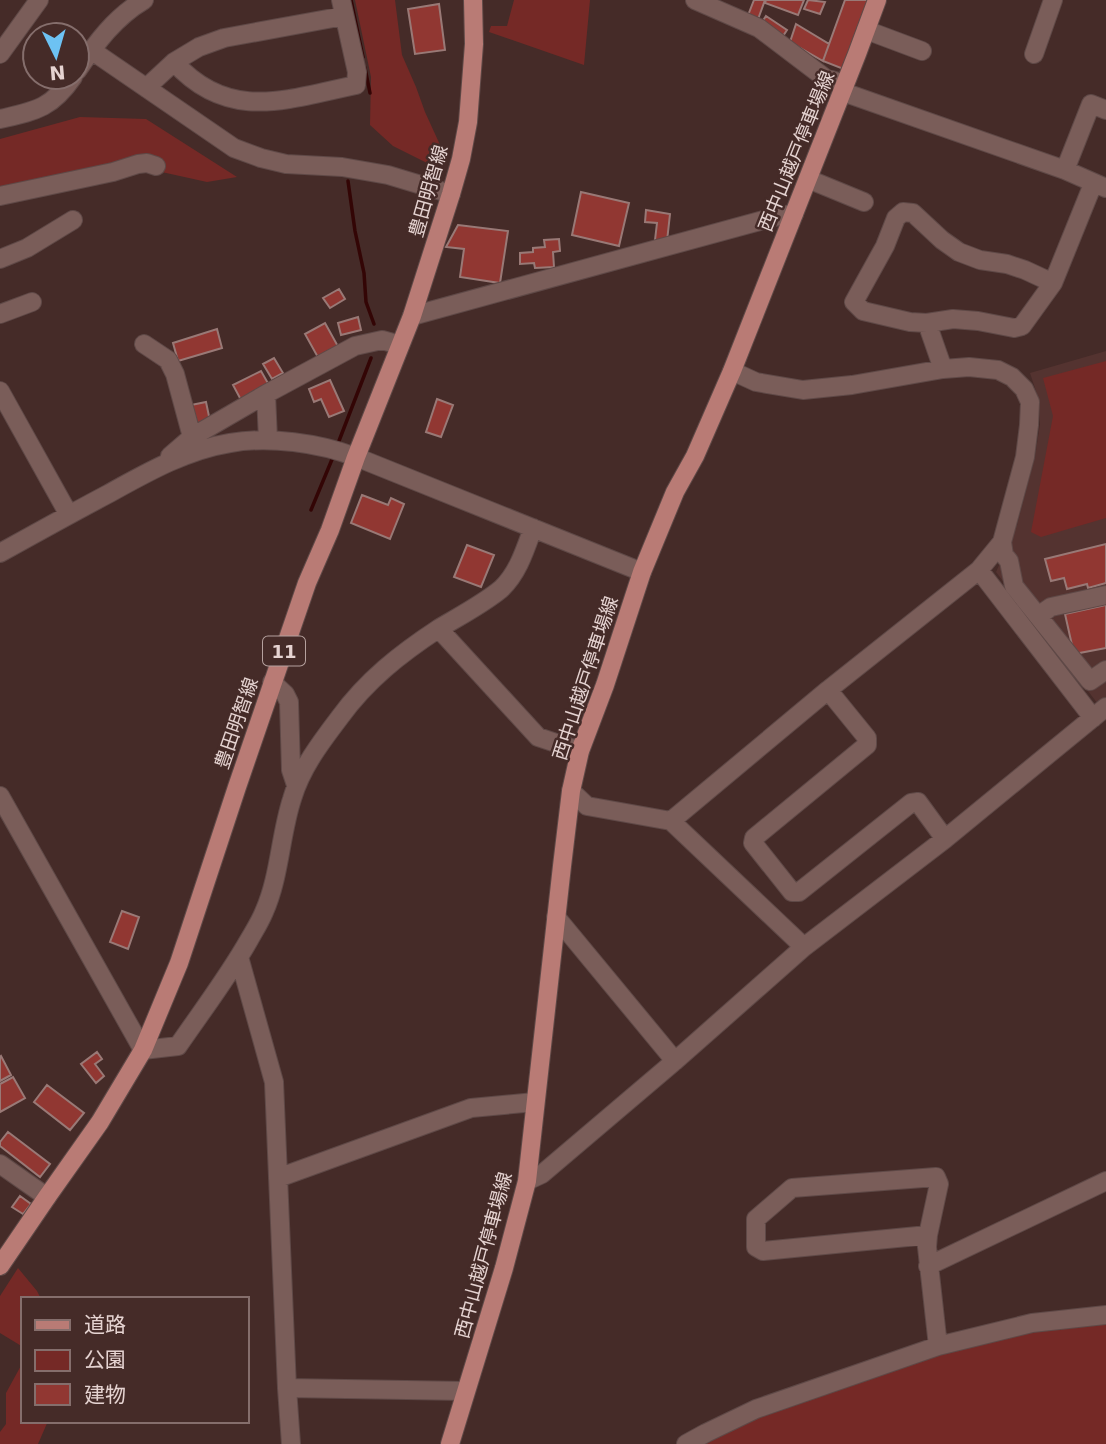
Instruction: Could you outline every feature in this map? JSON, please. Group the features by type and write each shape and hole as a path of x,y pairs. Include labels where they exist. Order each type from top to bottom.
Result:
{"main road":[{"name":"豊田明智線","path":"2,1260 100,1122 143,1050 179,963 307,583 412,316 451,194 468,122 474,44 473,0"},
{"name":"西中山越戸停車場線","path":"450,1444 504,1268 527,1181 571,791 580,751 642,572 675,492 695,456 732,371 877,0"}],"street":[{"path":"0,54 39,0"},
{"path":"695,0 759,28 825,78 844,88 1065,170 1099,186 1053,284 1022,326 1014,328 953,319 927,323 910,322 863,310 854,302 885,246 896,218 903,212 913,213 959,252 980,260 1026,270 1053,284"},
{"path":"1034,54 1054,0"},
{"path":"135,2 91,50 234,148 286,164 342,167 388,175 451,194"},
{"path":"146,88 174,62 199,47 224,38 343,8 356,72 356,85 277,101 240,101 220,95 200,84 174,62"},
{"path":"866,30 922,51"},
{"path":"0,119 43,108 61,91"},
{"path":"1065,170 1091,104 1106,110"},
{"path":"0,196 113,172 138,164 156,166"},
{"path":"808,179 864,202"},
{"path":"412,316 778,216 794,214"},
{"path":"0,259 27,248 73,220"},
{"path":"0,314 32,302"},
{"path":"927,323 943,369"},
{"path":"153,469 192,437 355,346 382,340 400,345"},
{"path":"144,344 168,360 175,374 192,437"},
{"path":"732,371 756,382 803,390 969,367 998,370 1012,377 1024,389 1030,402 1029,425 1025,457 1002,542 1004,555 1009,561 1014,586 1090,681 1106,670"},
{"path":"0,391 69,515"},
{"path":"266,394 268,440"},
{"path":"0,553 153,469 202,449 232,442 268,440 334,449 642,572"},
{"path":"0,796 143,1050 178,1046 239,957 264,912 276,879 284,830 296,785 310,758 339,718 375,677 400,654 501,588 520,564 533,528"},
{"path":"671,821 828,690 979,570 1002,542"},
{"path":"527,1181 542,1174 804,947 945,839 1100,713 979,570"},
{"path":"1038,616 1051,607 1106,595"},
{"path":"439,629 538,737 580,751"},
{"path":"272,682 285,694 289,702 290,770 296,785"},
{"path":"828,690 867,738 867,746 754,838 753,843 792,892 799,892 911,803 918,802 945,839"},
{"path":"571,791 587,806 671,821 804,947"},
{"path":"556,917 675,1061"},
{"path":"239,957 274,1082 291,1444"},
{"path":"278,1178 471,1108 535,1102"},
{"path":"0,1164 47,1197"},
{"path":"928,1235 763,1251 756,1247 756,1219 792,1188 936,1177 939,1184 928,1235 928,1266 938,1346"},
{"path":"928,1266 1106,1181"},
{"path":"686,1444 756,1409 938,1346 1032,1323 1106,1315"},
{"path":"287,1388 465,1391"}],"shaded area":[{"path":"1106,351 1106,698 1098,704 996,572 1017,525 1035,457 1040,424 1039,400 1030,373"}],"green space":[{"path":"355,0 395,0 402,55 441,147 437,168 393,146 370,125 371,77"},
{"path":"514,0 590,0 584,65 489,32 491,26 507,26"},
{"path":"80,117 146,119 237,177 207,182 130,165 0,192 0,139"},
{"path":"1106,361 1106,518 1041,537 1031,532 1053,416 1043,378"},
{"path":"18,1268 40,1297 21,1297 21,1346 0,1333 0,1296"},
{"path":"1106,1322 1106,1444 705,1444 759,1415 944,1348 1047,1327"},
{"path":"21,1366 21,1423 47,1423 38,1444 0,1444 0,1432 6,1424 6,1393"}],"building":[{"path":"754,0 765,0 757,22 747,18"},
{"path":"766,0 804,0 798,15 765,3"},
{"path":"808,0 825,2 820,14 804,9"},
{"path":"845,0 871,0 846,70 823,61"},
{"path":"439,4 445,50 415,54 408,9"},
{"path":"766,16 787,30 781,39 760,25"},
{"path":"796,24 829,44 823,61 790,42"},
{"path":"581,192 629,203 619,246 572,235"},
{"path":"646,210 670,214 667,241 655,240 657,223 645,222"},
{"path":"458,225 508,231 500,283 460,277 464,249 446,247"},
{"path":"559,239 560,251 553,252 554,267 535,268 534,263 520,264 520,253 545,247 544,240"},
{"path":"339,289 345,299 330,308 323,298"},
{"path":"358,317 361,330 341,335 338,323"},
{"path":"325,323 340,350 320,361 305,334"},
{"path":"217,329 222,348 178,361 173,343"},
{"path":"274,358 283,373 272,379 263,364"},
{"path":"261,371 269,385 241,400 233,385"},
{"path":"330,380 344,411 329,417 321,399 314,402 309,389"},
{"path":"437,399 453,405 441,437 426,432"},
{"path":"206,402 210,421 195,424 191,405"},
{"path":"362,495 388,505 391,498 404,504 390,539 351,523"},
{"path":"1106,544 1106,583 1088,588 1087,584 1067,589 1064,578 1051,581 1045,559"},
{"path":"467,545 494,555 481,587 454,577"},
{"path":"1106,605 1106,648 1074,654 1065,614"},
{"path":"122,911 139,917 128,949 110,942"},
{"path":"97,1052 102,1059 95,1064 104,1076 96,1083 81,1064"},
{"path":"0,1057 11,1075 0,1081"},
{"path":"13,1077 25,1098 0,1112 0,1084"},
{"path":"47,1085 84,1113 70,1130 34,1102"},
{"path":"8,1132 50,1164 40,1177 0,1146"},
{"path":"20,1196 31,1204 23,1214 12,1207"}],"waterway":[{"path":"351,0 363,57"},
{"path":"365,68 370,93"},
{"path":"348,181 364,273 366,302 374,324"},
{"path":"337,446 371,358"},
{"path":"311,510 333,457"}]}
